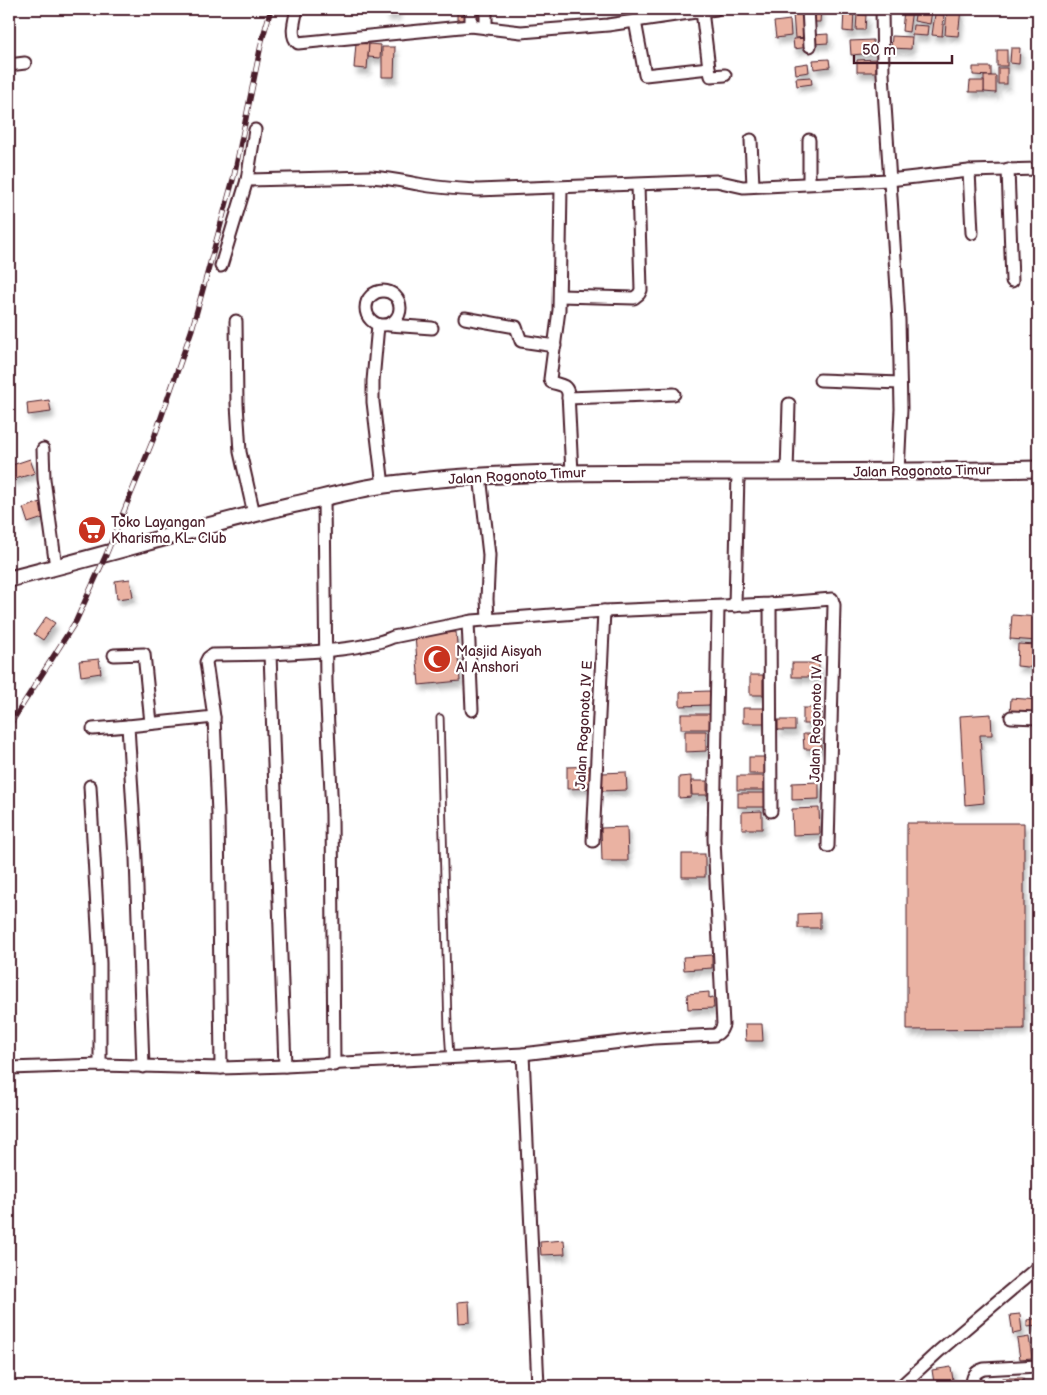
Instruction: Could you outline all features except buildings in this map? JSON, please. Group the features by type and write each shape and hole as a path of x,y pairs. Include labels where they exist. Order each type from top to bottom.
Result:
{"main road":[{"name":"Jalan Rogonoto Timur","path":"9,579 102,556 211,524 324,498 383,486 480,475 1038,469"}],"street":[{"path":"297,9 293,31 294,38 298,43 471,26 521,32 608,25 716,9"},
{"path":"471,9 471,26"},
{"path":"486,9 486,28"},
{"path":"808,9 810,46"},
{"path":"882,9 883,74 899,320 898,472"},
{"path":"702,11 711,76 725,75"},
{"path":"635,21 644,75 709,68"},
{"path":"9,65 25,63"},
{"path":"221,266 247,180 255,130"},
{"path":"750,140 753,186"},
{"path":"809,140 809,183"},
{"path":"1008,169 1012,281"},
{"path":"247,180 371,177 390,178 450,189 478,190 716,182 743,187 889,180 969,171 1038,169"},
{"path":"969,171 972,233"},
{"path":"560,296 634,298 639,294 638,185"},
{"path":"561,188 560,296 550,379 551,382 567,388 572,473"},
{"path":"465,318 516,328 521,341 555,346"},
{"path":"236,321 237,404 240,452 254,514"},
{"path":"383,486 373,402 373,382 383,325 432,328"},
{"path":"820,380 900,383"},
{"path":"568,398 674,394"},
{"path":"787,472 789,404"},
{"path":"43,449 46,493 56,567"},
{"path":"735,606 738,472"},
{"path":"480,475 489,556 488,620"},
{"path":"324,498 326,683 332,814 334,1065"},
{"name":"Jalan Rogonoto IV A","path":"770,604 832,599 834,605 828,846"},
{"path":"221,1068 219,850 214,717 206,662 212,655 270,654 327,650 383,642 393,637 468,622 488,620 604,611 770,604 770,811"},
{"path":"9,1068 100,1065 221,1068 334,1065 523,1054 654,1038 719,1033 723,1025 714,839 718,607"},
{"name":"Jalan Rogonoto IV E","path":"594,841 604,611"},
{"path":"468,622 472,710"},
{"path":"114,655 144,654 151,723"},
{"path":"270,654 285,1066"},
{"path":"1011,716 1038,718"},
{"path":"93,729 214,717"},
{"path":"128,726 136,858 143,1067"},
{"path":"90,786 100,963 100,1065"},
{"path":"523,1054 538,1386"},
{"path":"901,1386 1038,1267"},
{"path":"972,1386 972,1378 976,1373 984,1369 1038,1366"}],"lane":[{"path":"440,718 450,1058"}],"railway":[{"path":"9,726 76,621 106,555 155,435 192,329 234,176 262,40 271,9"}],"place":[{"name":"Toko Layangan Kharisma KL. Club","path":"92,530"},
{"name":"Masjid Aisyah Al Anshori","path":"437,659"}]}
